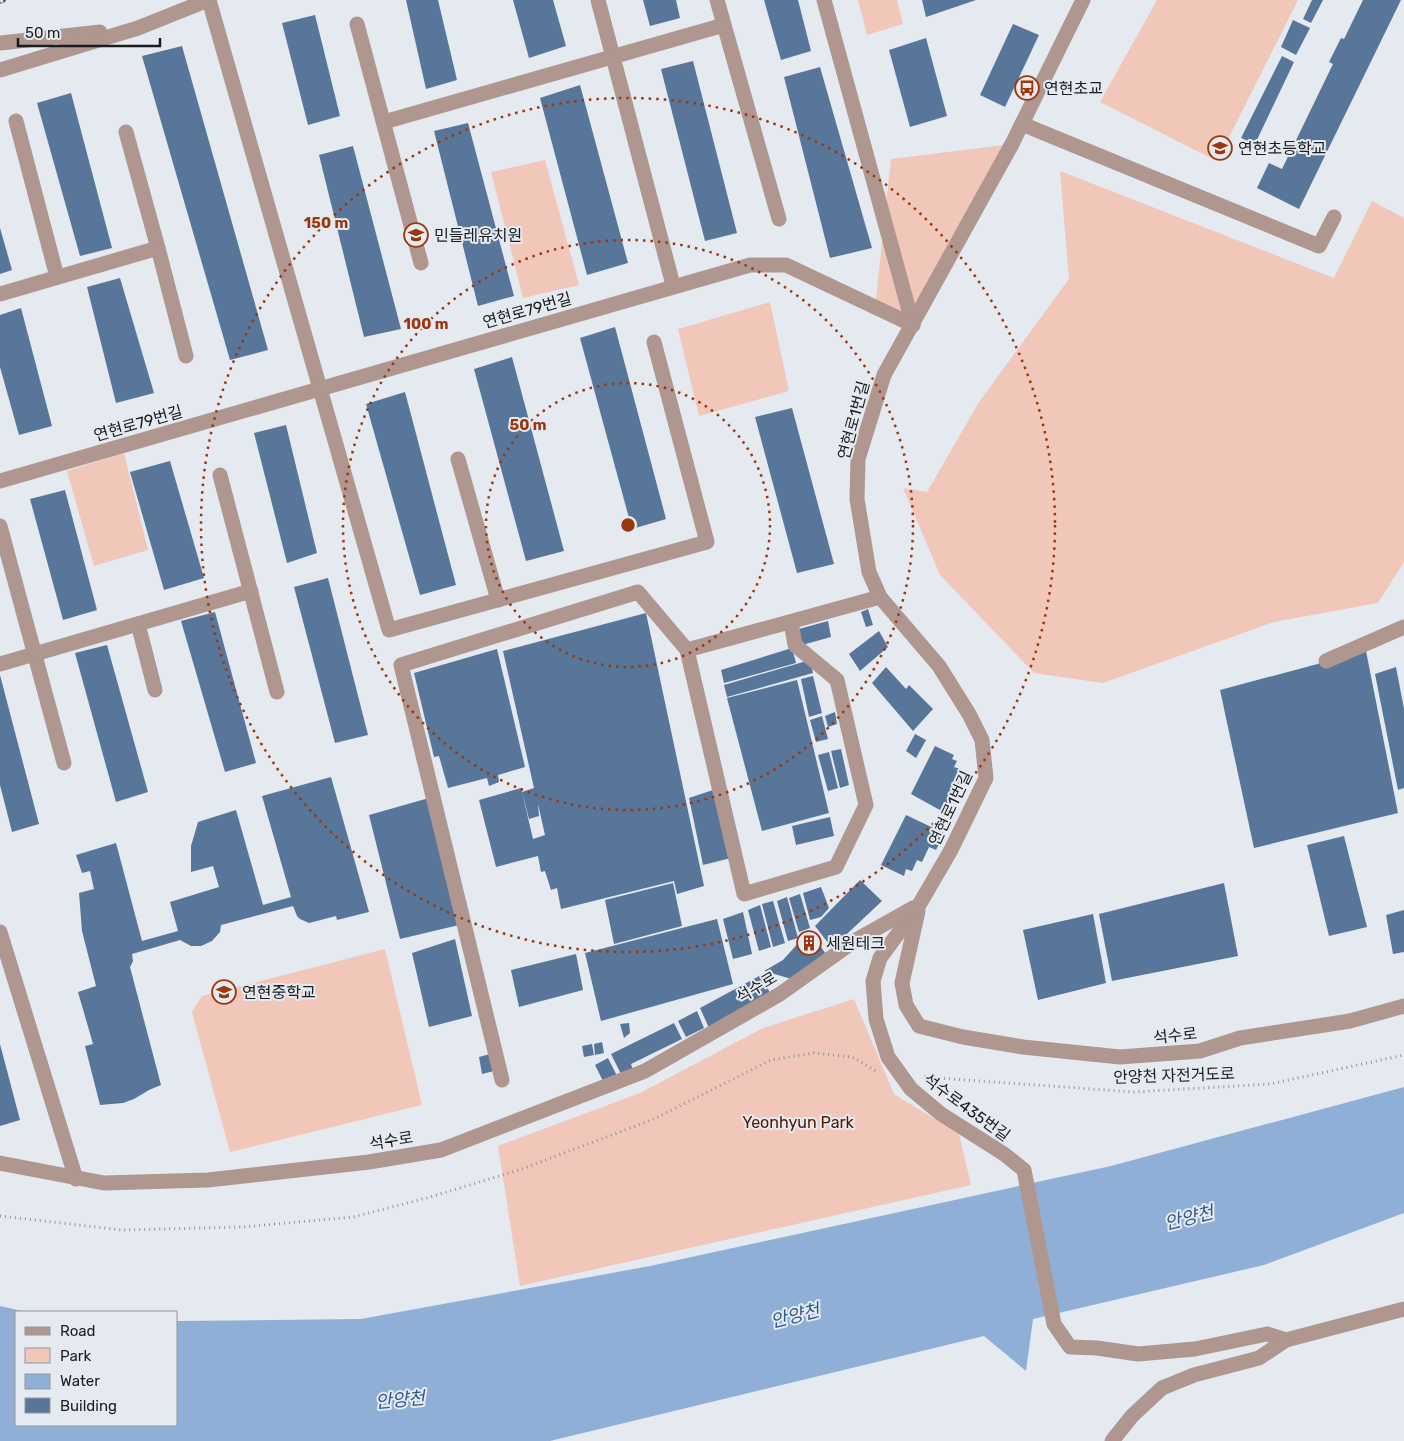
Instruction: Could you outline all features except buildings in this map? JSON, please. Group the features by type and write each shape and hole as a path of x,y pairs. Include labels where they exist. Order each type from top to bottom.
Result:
{"street":[{"path":"0,70 138,28 208,0 390,630 707,542 654,342"},
{"path":"598,0 673,286"},
{"path":"717,0 780,219"},
{"path":"824,0 913,325"},
{"name":"연현로1번길","path":"919,905 951,850 986,778 982,740 969,714 939,666 880,597 869,572 857,499 858,459 884,375 1022,124 1082,0"},
{"path":"357,24 421,263"},
{"path":"384,122 724,25"},
{"path":"0,43 138,28"},
{"path":"16,121 57,277"},
{"path":"1022,124 1319,246 1334,217"},
{"path":"126,132 186,356"},
{"path":"0,294 158,248"},
{"name":"연현로79번길","path":"0,480 750,265 786,265 913,325"},
{"path":"458,459 498,600"},
{"path":"220,475 277,692"},
{"path":"0,526 64,763"},
{"path":"0,664 251,591"},
{"path":"502,1080 401,665 638,592 686,650 744,894 836,867 866,805 837,680 795,645 791,622"},
{"path":"686,650 880,597"},
{"path":"138,624 155,690"},
{"path":"1326,661 1404,627"},
{"name":"석수로","path":"919,905 902,983 906,1005 919,1026 963,1037 1023,1047 1120,1058 1200,1051 1240,1038 1350,1021 1404,1006"},
{"name":"석수로","path":"0,1163 104,1183 208,1180 369,1162 441,1150 645,1071 780,994 856,940 919,905"},
{"name":"석수로435번길","path":"919,905 880,958 873,981 876,1019 888,1056 912,1090 942,1114 1004,1154 1024,1170 1054,1324 1070,1347 1097,1348 1138,1354 1194,1349 1267,1334 1286,1340"},
{"path":"0,932 76,1178"},
{"path":"1112,1441 1132,1416 1162,1388 1194,1375 1259,1358 1286,1340 1404,1308"}],"path":[{"name":"안양천 자전거도로","path":"902,1076 1134,1092 1270,1084 1404,1054"}],"green space":[{"path":"858,0 897,0 903,24 867,35"},
{"path":"1157,0 1298,0 1217,161 1100,102"},
{"path":"1012,144 913,325 875,308 891,159"},
{"path":"545,160 579,285 523,298 491,172"},
{"path":"1060,171 1334,278 1372,201 1404,218 1404,562 1378,603 1274,622 1103,683 1034,673 940,575 903,488 927,492 979,402 1069,279"},
{"path":"770,302 789,391 699,416 678,329"},
{"path":"124,453 148,550 94,566 67,471"},
{"path":"385,949 422,1105 230,1152 192,1012 202,996"},
{"name":"Yeonhyun Park","path":"854,999 894,1094 959,1134 971,1185 520,1286 498,1146 640,1093 763,1028"}],"water":[{"name":"안양천","path":"1404,1087 1404,1213 1264,1265 1033,1319 1026,1371 984,1336 550,1441 0,1441 0,1306 22,1311 15,1311 15,1426 178,1426 178,1321 361,1319 650,1266 1111,1166"}],"place":[{"name":"연현초교","path":"1027,88"},
{"name":"연현초등학교","path":"1220,148"},
{"name":"민들레유치원","path":"416,235"},
{"name":"세원테크","path":"809,943"},
{"name":"연현중학교","path":"224,992"}]}
